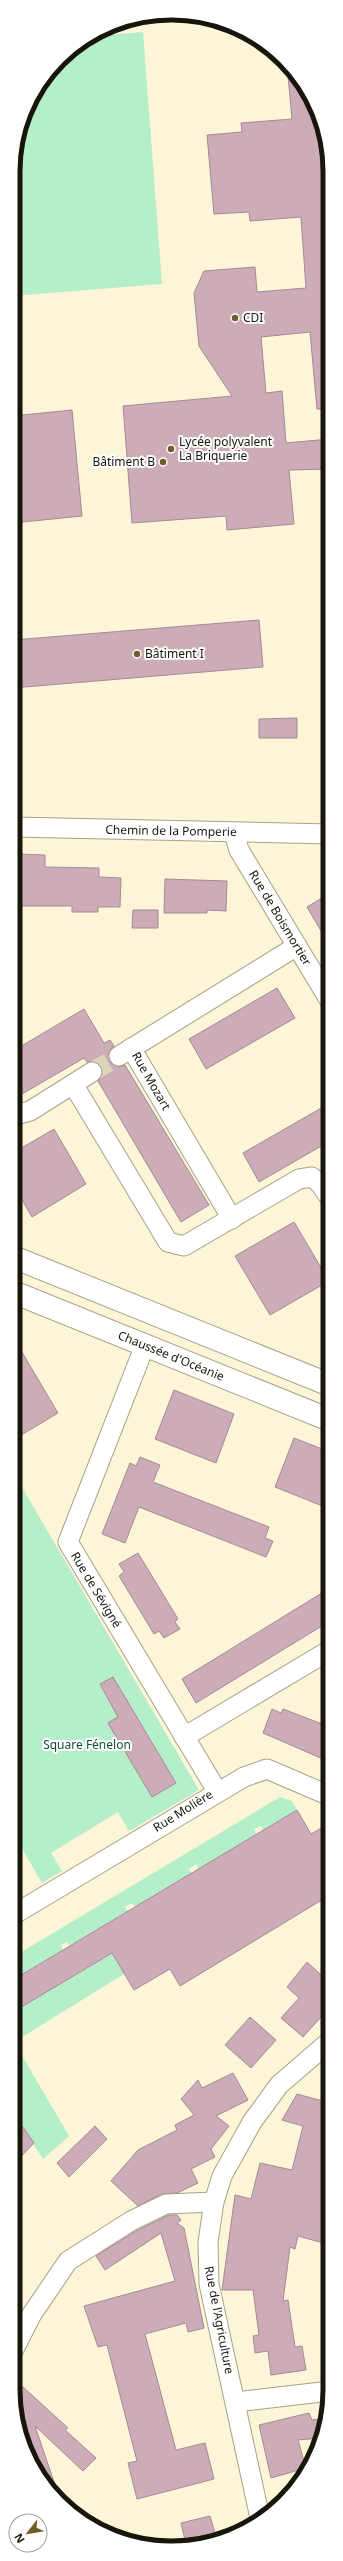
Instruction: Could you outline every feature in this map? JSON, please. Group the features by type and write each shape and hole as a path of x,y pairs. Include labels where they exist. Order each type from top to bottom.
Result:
{"main road":[{"path":"20,1260 323,1382"},
{"name":"Chaussée d'Océanie","path":"20,1295 323,1417"}],"street":[{"name":"Chemin de la Pomperie","path":"20,827 323,834"},
{"name":"Rue de Boismortier","path":"234,832 239,850 323,989"},
{"name":"Rue Mozart","path":"232,1219 125,1052 297,946"},
{"path":"20,1114 30,1110 92,1072"},
{"path":"72,1084 168,1242 184,1246 299,1179 312,1177 323,1188"},
{"name":"Rue de Sévigné","path":"145,1345 68,1542 184,1737"},
{"path":"184,1737 323,1654"},
{"name":"Rue Molière","path":"20,1911 217,1792 184,1737"},
{"path":"217,1792 244,1777 267,1769 323,1793"},
{"name":"Rue de l'Agriculture","path":"259,2513 236,2402 209,2284 207,2261 214,2202 222,2176 252,2122 279,2085 323,2047"},
{"path":"20,2337 32,2314 68,2261 131,2221 166,2204 214,2202"},
{"path":"236,2402 323,2392"}],"green space":[{"path":"143,32 162,284 20,295 20,162 25,132 36,104 51,79 64,64 79,51 107,35"},
{"name":"Square Fénelon","path":"20,1484 199,1790 129,1831 118,1812 51,1853 62,1871 42,1883 20,1845"},
{"path":"280,1797 292,1801 297,1810 263,1830 261,1826 254,1829 257,1834 199,1869 196,1864 189,1869 192,1873 135,1907 132,1903 125,1907 128,1911 70,1946 67,1942 61,1945 63,1950 20,1976 20,1953"},
{"path":"112,1953 124,1974 20,2038 20,2008"},
{"path":"20,2052 69,2136 43,2159 20,2124"}],"building":[{"path":"288,75 307,104 318,132 322,152 323,409 317,409 310,332 261,337 266,393 282,391 286,443 323,440 323,469 289,470 294,524 227,530 226,516 132,523 123,406 232,396 199,346 194,293 204,271 255,267 257,292 306,288 301,217 250,221 249,212 214,214 207,135 242,132 241,123 292,119"},
{"path":"72,410 82,516 20,522 20,415"},
{"name":"Bâtiment I","path":"259,620 263,667 20,687 20,639"},
{"path":"297,718 297,738 259,738 259,719"},
{"path":"20,854 45,855 45,867 99,868 99,877 121,878 120,907 98,907 98,912 72,912 72,906 20,906"},
{"path":"165,879 227,881 226,911 207,910 207,913 164,913"},
{"path":"323,897 323,934 307,907"},
{"path":"133,910 158,910 158,928 132,928"},
{"path":"277,988 295,1018 206,1069 189,1039"},
{"path":"84,1009 104,1043 110,1040 114,1046 109,1051 110,1062 119,1067 125,1065 209,1205 181,1222 98,1081 103,1072 97,1062 87,1062 84,1058 22,1094 20,1091 20,1047"},
{"path":"323,1107 323,1145 259,1182 243,1153"},
{"path":"54,1129 86,1184 32,1217 20,1196 20,1149"},
{"path":"294,1222 323,1271 323,1284 270,1315 235,1256"},
{"path":"20,1349 58,1413 23,1434 20,1429"},
{"path":"174,1390 234,1414 216,1463 155,1439"},
{"path":"294,1438 323,1449 323,1506 275,1487"},
{"path":"140,1457 160,1465 153,1482 269,1527 265,1538 273,1541 266,1557 139,1507 125,1543 102,1534 130,1463 136,1466"},
{"path":"138,1553 178,1619 175,1622 180,1629 164,1638 159,1631 154,1634 119,1576 124,1572 119,1564"},
{"path":"323,1592 323,1625 196,1703 182,1679"},
{"path":"113,1677 176,1783 152,1797 108,1723 118,1717 100,1684"},
{"path":"272,1709 281,1713 283,1709 323,1724 323,1759 263,1733"},
{"path":"297,1810 311,1834 323,1827 323,1899 180,1986 170,1969 134,1990 112,1953 20,2008 20,1976"},
{"path":"307,1962 323,1977 323,2015 303,2037 281,2018 299,1998 287,1987"},
{"path":"250,2017 276,2040 251,2068 225,2045"},
{"path":"233,2073 248,2100 216,2116 229,2126 211,2149 215,2157 191,2169 198,2183 177,2193 161,2194 138,2206 111,2181 138,2150 177,2130 175,2125 194,2115 181,2099 198,2080 202,2088"},
{"path":"297,2094 323,2101 323,2243 298,2236 295,2249 290,2247 283,2301 288,2300 295,2347 302,2346 306,2370 271,2375 268,2351 255,2353 253,2336 259,2335 253,2290 222,2290 235,2195 251,2199 260,2163 292,2170 303,2126 282,2120"},
{"path":"20,2123 34,2143 20,2158"},
{"path":"95,2126 107,2139 69,2177 57,2163"},
{"path":"169,2215 177,2215 181,2220 177,2223 184,2228 204,2328 188,2332 186,2323 145,2334 176,2450 205,2443 214,2479 137,2499 128,2463 137,2461 107,2345 98,2347 84,2306 175,2281 161,2233 105,2270 96,2256 136,2231"},
{"path":"20,2384 68,2428 65,2430 96,2458 83,2471 35,2426 55,2485 51,2482 40,2465 28,2438 21,2409"},
{"path":"309,2413 312,2420 320,2419 315,2438 298,2440 304,2462 300,2470 271,2478 259,2425"},
{"path":"210,2516 215,2535 185,2541 181,2523"}],"tunnel":[{"path":"92,1072 119,1056"}],"place":[{"name":"CDI","path":"235,318"},
{"name":"Lycée polyvalent La Briquerie","path":"171,449"},
{"name":"Bâtiment B","path":"163,462"},
{"name":"Bâtiment I","path":"137,654"}]}
